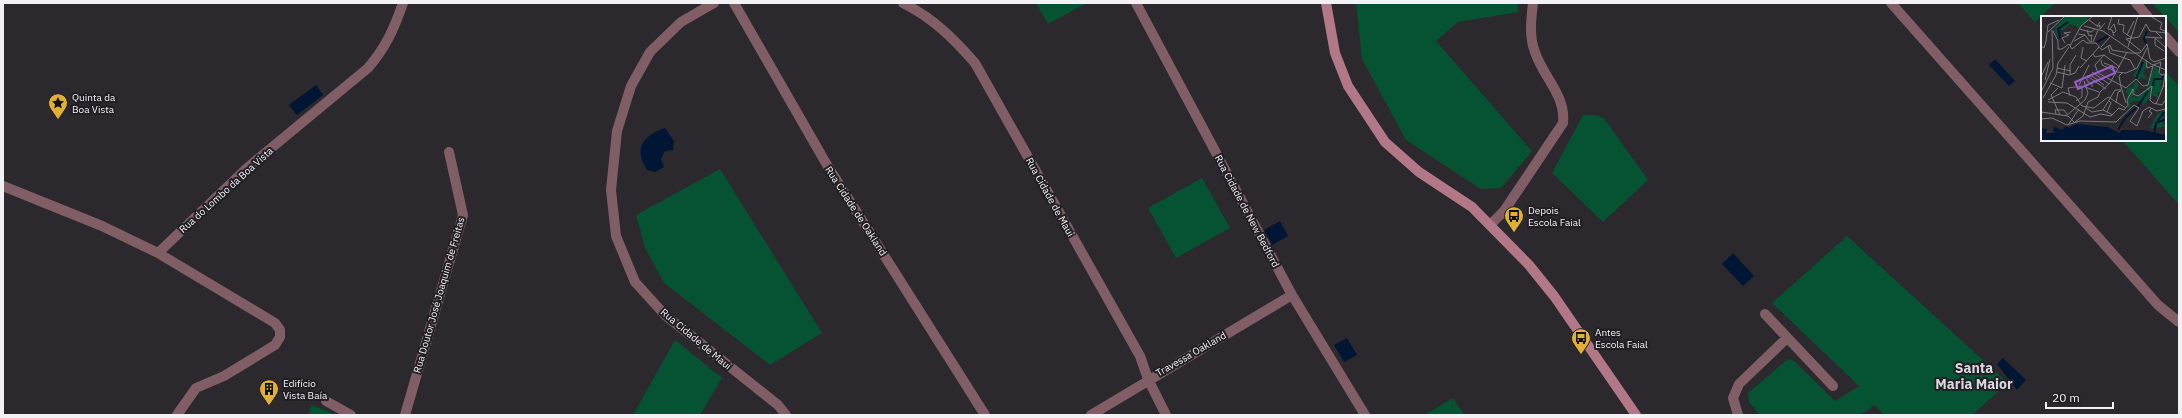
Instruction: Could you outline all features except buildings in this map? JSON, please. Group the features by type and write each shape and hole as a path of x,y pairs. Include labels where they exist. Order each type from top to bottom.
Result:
{"street":[{"name":"Rua do Lombo da Boa Vista","path":"158,252 247,168 368,68 388,40 403,3"},
{"name":"Rua Cidade de Maui","path":"714,3 681,22 650,52 631,86 617,131 611,190 616,236 635,282 665,315 778,405 786,415"},
{"name":"Rua Cidade de Oakland","path":"734,3 827,165 985,415"},
{"name":"Rua Cidade de Maui","path":"903,3 916,9 948,32 975,63 1140,356 1148,379 1166,415"},
{"name":"Rua Cidade de New Bedford","path":"1136,3 1292,295 1365,415"},
{"path":"1326,3 1335,53 1348,86 1385,142 1419,172 1454,193 1491,224 1554,296 1636,415"},
{"path":"1491,224 1504,210 1563,123 1563,106 1534,52 1531,27 1533,3"},
{"path":"1892,3 2158,305 2179,322"},
{"path":"2136,3 2147,16"},
{"path":"2166,37 2179,52"},
{"name":"Rua Doutor José Joaquim de Freitas","path":"405,415 463,215 449,152"},
{"path":"3,186 102,226 158,252 275,323 280,330 280,337 275,345 254,358 196,388 177,415"},
{"name":"Travessa Oakland","path":"1091,415 1148,379 1292,295"},
{"path":"1765,314 1833,386"},
{"path":"1738,415 1733,398 1739,384 1787,338"},
{"path":"326,401 351,415"}],"green space":[{"path":"1036,3 1087,3 1048,24"},
{"path":"1356,3 1518,3 1518,12 1458,22 1436,41 1532,151 1501,188 1481,189 1406,140 1362,59"},
{"path":"2018,3 2055,3 2041,16 2035,22"},
{"path":"2152,3 2179,3 2179,32 2166,18 2166,16 2164,16"},
{"path":"2166,74 2179,86 2179,205 2123,141 2166,141"},
{"path":"1583,115 1594,115 1604,118 1648,180 1603,222 1552,173"},
{"path":"720,169 822,333 770,365 664,283 645,248 636,215"},
{"path":"1202,178 1230,228 1176,258 1148,208"},
{"path":"1847,236 2008,383 1972,415 1884,415 1875,405 1860,415 1760,415 1749,402 1748,393 1788,359 1794,361 1835,401 1859,386 1772,303"},
{"path":"675,340 722,378 700,415 633,415"},
{"path":"1453,398 1464,415 1425,415"},
{"path":"311,405 337,415 309,415"}],"water":[{"path":"1995,59 2015,81 2009,86 1989,65"},
{"path":"316,85 323,95 297,115 289,105"},
{"path":"665,128 674,141 673,150 665,151 661,159 664,167 655,172 647,170 641,157 642,145 644,141 652,134"},
{"path":"1280,221 1288,236 1272,245 1264,230"},
{"path":"1733,253 1754,276 1743,286 1722,264"},
{"path":"1347,338 1357,355 1344,362 1334,345"},
{"path":"2003,358 2026,380 2017,390 1997,364"}],"place":[{"name":"Quinta da Boa Vista","path":"58,120"},
{"name":"Depois Escola Faial","path":"1514,233"},
{"name":"Antes Escola Faial","path":"1581,355"},
{"name":"Edifício Vista Baía","path":"269,406"}],"district":[{"name":"Santa Maria Maior","path":"1974,376"}]}
